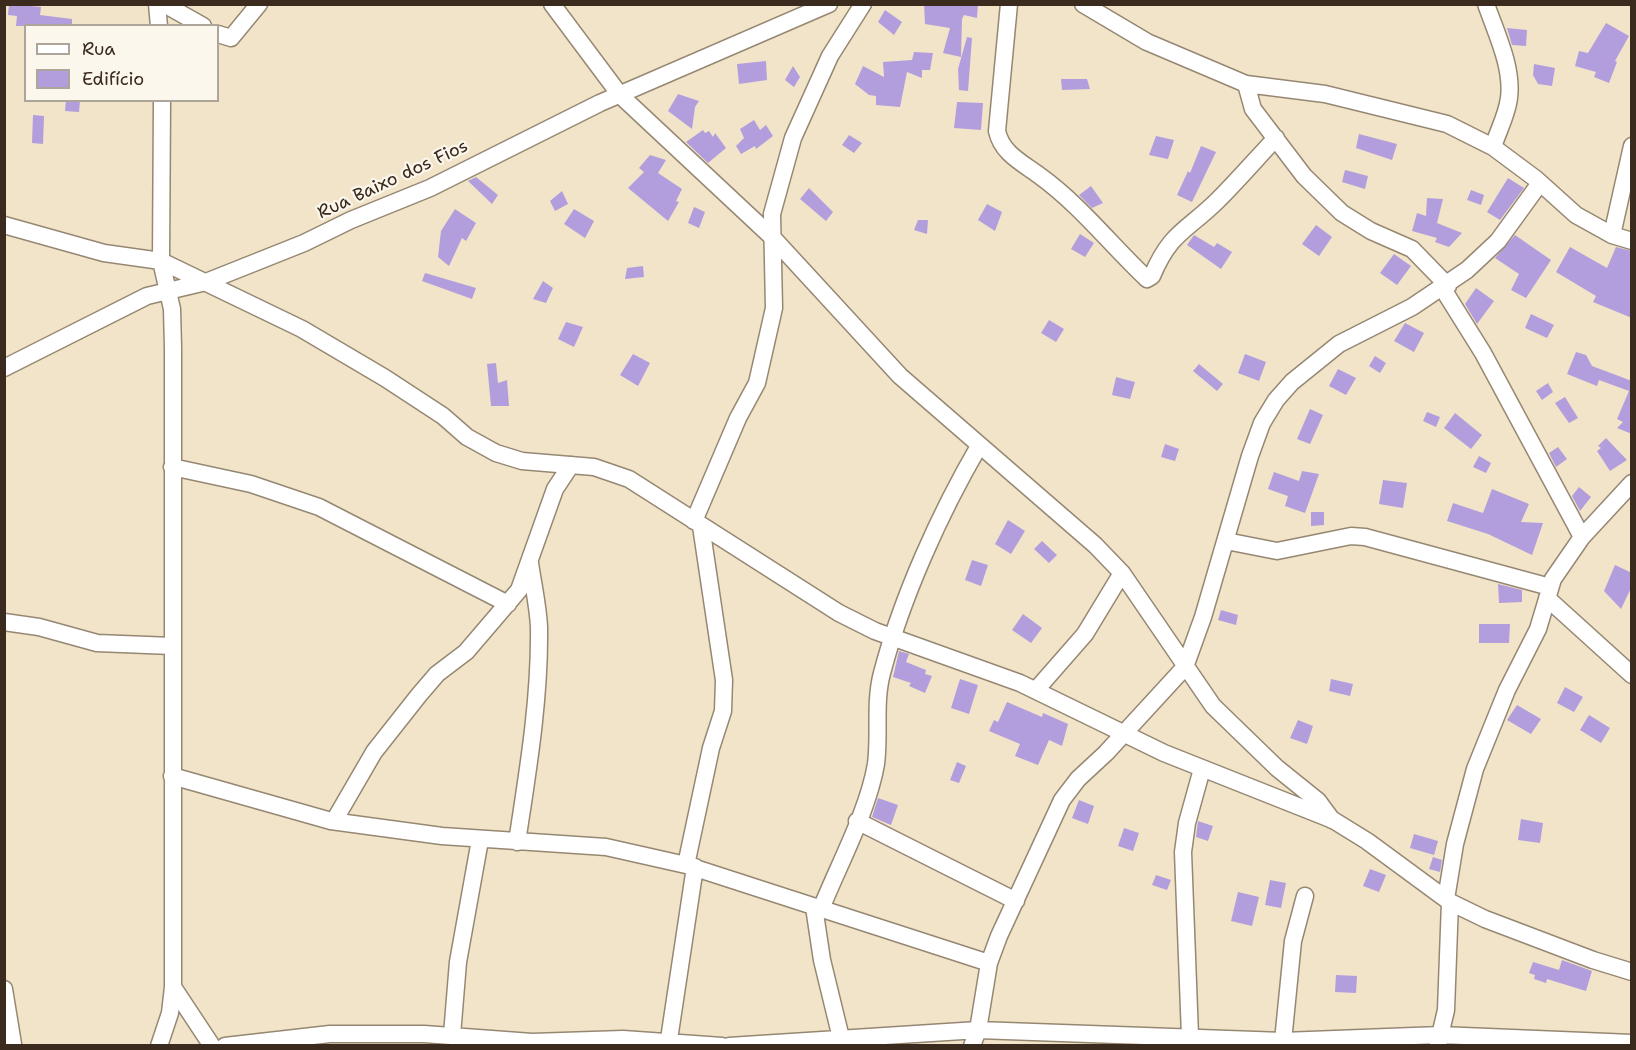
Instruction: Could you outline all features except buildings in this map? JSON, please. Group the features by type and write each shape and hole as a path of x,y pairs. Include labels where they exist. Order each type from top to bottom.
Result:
{"street":[{"path":"158,4 159,24"},
{"path":"164,4 199,24"},
{"path":"219,34 231,38 259,4"},
{"name":"Rua Baixo dos Fios","path":"4,368 125,306 169,291 206,282 304,243 351,219 430,188 547,128 829,4"},
{"path":"669,1044 690,866 711,748 723,711 723,680 698,524 738,417 757,383 774,308 772,214 777,193 804,109 838,43 863,4"},
{"path":"1008,4 1003,89 997,131 999,141 1008,152 1043,178 1103,233 1147,279 1152,276 1166,246 1175,235 1217,201 1276,138"},
{"path":"1083,4 1168,52 1246,84 1325,94 1447,124 1493,147 1540,183 1576,215 1612,235 1632,241"},
{"path":"1486,4 1505,62 1510,86 1509,100 1493,147"},
{"path":"560,9 620,96 773,238 900,376 1095,545 1122,573 1213,706 1277,768 1318,801 1333,820"},
{"path":"1246,84 1253,109 1304,176 1341,213 1371,231 1412,249 1424,258 1446,287 1582,537"},
{"path":"159,1046 170,1013 173,987 173,348 169,291 161,261 162,102"},
{"path":"1612,235 1632,146"},
{"path":"975,1038 989,963 1062,800 1078,779 1185,666 1203,617 1259,432 1284,391 1339,344 1384,323 1446,287 1498,241 1540,183"},
{"path":"4,225 105,253 161,261 313,335 385,378 443,416 467,437 496,453 522,461 594,467 629,479 839,613 893,637 1036,690 1123,734 1202,769 1333,820 1367,841 1448,901 1485,919 1593,960 1632,972"},
{"path":"841,1038 822,960 817,908 857,821 876,765 876,702 881,674 893,637 928,546 955,487 979,446"},
{"path":"334,821 374,752 419,694 437,674 466,652 519,590 555,489 571,465"},
{"path":"172,467 251,484 319,507 508,604"},
{"path":"1439,1040 1446,1010 1448,901 1455,844 1475,769 1507,690 1538,629 1549,592 1565,558 1632,483"},
{"path":"1226,541 1277,551 1351,536 1365,537 1549,592 1632,675"},
{"path":"517,842 534,730 538,677 539,624 530,561"},
{"path":"1036,690 1085,634 1122,573"},
{"path":"4,622 39,627 97,643 172,646"},
{"path":"1190,1036 1183,852 1187,823 1202,769"},
{"path":"172,776 260,803 334,821 385,830 480,840 606,847 690,866 989,963"},
{"path":"857,821 1016,901"},
{"path":"452,1035 458,962 480,840"},
{"path":"1283,1041 1293,941 1305,896"},
{"path":"173,987 212,1046"},
{"path":"4,989 16,1044"},
{"path":"225,1046 330,1034 452,1035 532,1042 623,1039 722,1046"},
{"path":"729,1046 841,1038 1190,1036 1283,1041 1632,1042"}]}
